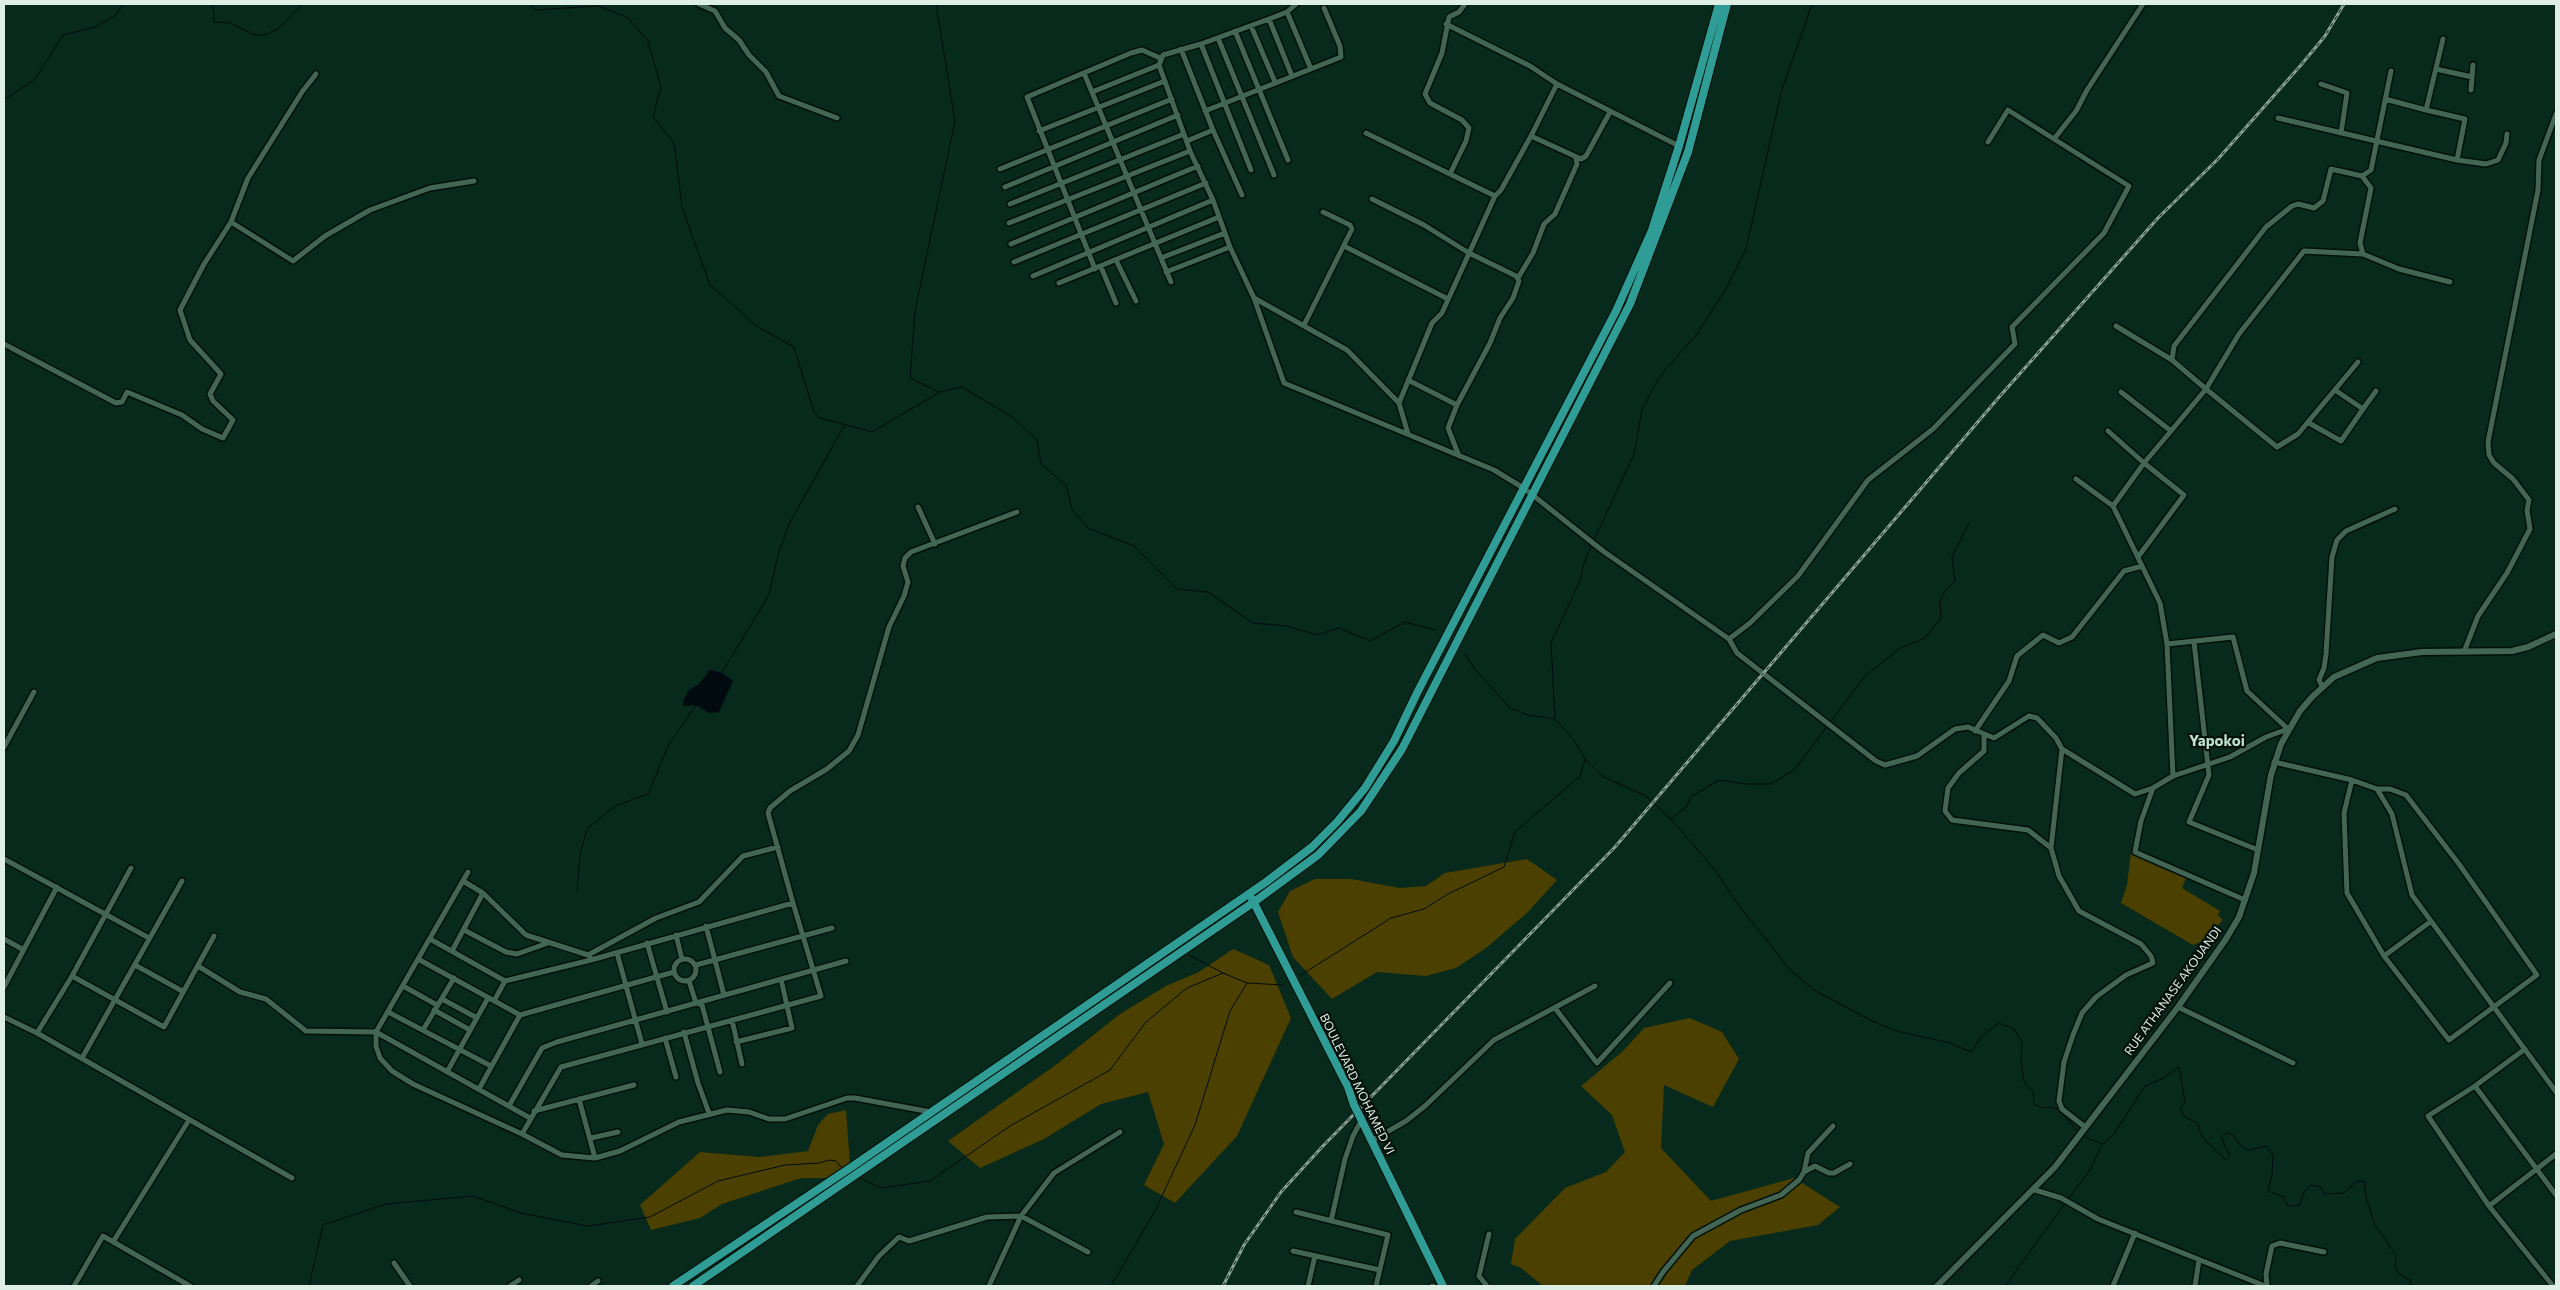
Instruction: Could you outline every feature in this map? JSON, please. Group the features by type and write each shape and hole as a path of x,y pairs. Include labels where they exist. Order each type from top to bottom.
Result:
{"main road":[{"path":"674,1286 1249,893 1312,847 1337,822 1381,764 1616,311 1652,230 1679,146 1719,4"},
{"path":"693,1286 1254,902 1318,855 1343,832 1372,798 1402,749 1630,304 1688,152 1728,4"},
{"name":"BOULEVARD MOHAMED VI","path":"1249,893 1348,1088 1354,1105 1443,1286"}],"street":[{"path":"699,4 715,11 725,28 735,36 749,55 766,72 779,96 837,118"},
{"path":"1296,4 1287,12 1252,26 1201,44 1163,54 1159,65 1190,151 1206,183 1230,247 1254,298 1284,383 1494,470 1524,489 1603,550 1729,639 1737,654 1765,672 1876,761 1885,765 1917,756 1955,729 1968,727 1984,736 1994,738 2029,716 2037,718 2056,738 2062,749 2136,794 2153,788 2173,776 2208,766 2230,757 2266,737 2288,729 2248,691 2233,637 2167,644"},
{"path":"1450,174 1466,141 1469,128 1462,120 1430,103 1425,94 1442,52 1447,34 1446,24 1449,17 1459,12 1465,4"},
{"path":"2054,139 2076,111 2087,90 2142,4"},
{"path":"1205,111 1311,69 1343,54 1324,8"},
{"path":"1287,12 1311,69"},
{"path":"1269,19 1292,76"},
{"path":"1446,24 1530,66 1557,84 1610,112 1679,146"},
{"path":"1252,26 1275,82"},
{"path":"1236,31 1288,160"},
{"path":"1218,38 1274,175"},
{"path":"2426,110 2443,39"},
{"path":"1201,44 1251,170"},
{"path":"1181,49 1205,111 1242,195"},
{"path":"1116,303 1081,235 1046,150 1027,97 1142,50 1160,58"},
{"path":"1092,92 1159,65"},
{"path":"2471,90 2473,65"},
{"path":"2436,68 2472,77"},
{"path":"2362,176 2371,170 2391,71"},
{"path":"1084,73 1142,210 1170,282"},
{"path":"4,344 116,404 122,402 127,392 182,415 202,429 224,438 233,420 213,401 210,394 221,374 190,340 180,310 204,264 231,222 248,178 302,92 316,74"},
{"path":"1039,131 1165,81"},
{"path":"1399,403 1432,323 1442,313 1495,196 1501,190 1531,136 1557,84"},
{"path":"2321,84 2347,94 2341,133"},
{"path":"1000,170 1172,99"},
{"path":"2385,99 2465,120 2457,160"},
{"path":"1729,639 1750,623 1798,576 1868,480 1933,429 2015,344 2012,327 2104,233 2129,186 2008,110 1988,142"},
{"path":"1531,136 1576,159 1586,156 1610,112"},
{"path":"2464,652 2478,616 2507,573 2530,529 2527,510 2529,500 2513,479 2494,464 2489,455 2488,442 2538,190 2538,160 2556,114"},
{"path":"1005,187 1178,116"},
{"path":"2278,118 2457,160 2486,164 2498,160 2506,143 2506,134"},
{"path":"1187,140 1213,130"},
{"path":"1366,133 1495,196"},
{"path":"1010,204 1184,134"},
{"path":"1009,223 1190,151"},
{"path":"1459,456 1448,428 1457,405 1490,343 1500,318 1513,298 1518,278 1533,253 1544,224 1555,214 1576,164 1576,159"},
{"path":"1011,244 1198,166"},
{"path":"2172,360 2174,346 2266,227 2292,206 2298,204 2314,208 2323,201 2331,170 2362,176 2371,188 2360,243 2363,254"},
{"path":"231,222 293,261 324,236 370,210 430,188 474,181"},
{"path":"1014,262 1206,183"},
{"path":"1372,199 1424,225 1469,253 1518,278"},
{"path":"1033,276 1088,251 1213,200"},
{"path":"1304,325 1352,227 1323,212"},
{"path":"1058,283 1219,217"},
{"path":"1161,258 1225,233"},
{"path":"1344,246 1448,299"},
{"path":"1166,272 1230,247"},
{"path":"2113,506 2144,463 2206,389 2228,356 2239,334 2304,251 2363,254 2399,269 2450,282"},
{"path":"1116,260 1136,301"},
{"path":"1254,298 1347,350 1399,403 1408,434"},
{"path":"2116,326 2172,360 2277,447 2298,434 2358,362"},
{"path":"1408,380 1457,405"},
{"path":"2335,390 2364,409"},
{"path":"2309,422 2341,441 2376,391"},
{"path":"2121,392 2171,431"},
{"path":"2108,431 2184,495 2138,557"},
{"path":"2076,479 2113,506 2160,603 2167,644 2173,776"},
{"path":"918,507 935,544"},
{"path":"2322,686 2319,680 2324,668 2326,654 2332,557 2337,540 2346,531 2395,509"},
{"path":"522,1134 561,1067 821,996 768,813 770,808 790,790 827,769 849,751 858,735 890,627 908,582 902,566 905,558 911,552 1017,512"},
{"path":"1976,731 2009,681 2017,656 2044,635 2059,644 2072,637 2124,571 2142,566"},
{"name":"RUE ATHANASE AKOUANDI","path":"1937,1286 2035,1190 2178,1007 2226,939 2246,900 2254,873 2274,762 2288,729 2300,711 2322,686 2349,668 2377,658 2396,654 2512,651 2528,647 2556,634"},
{"path":"2194,642 2209,775 2189,822 2258,850"},
{"path":"4,747 34,692"},
{"path":"1984,736 1984,750 1959,773 1948,788 1945,811 1952,820 2028,830 2051,848"},
{"path":"2062,749 2051,848 2058,876 2078,911 2141,944 2151,956 2153,964 2126,975 2096,997 2082,1013 2064,1062 2059,1101 2062,1109 2084,1128"},
{"path":"2274,762 2352,780 2377,789 2396,790 2406,795 2459,864 2537,975 2449,1040 2384,956 2347,893 2344,813 2352,780"},
{"path":"2153,788 2140,821 2135,852 2246,900"},
{"path":"2377,789 2392,814 2412,895 2556,1092"},
{"path":"463,881 483,893 526,935 590,957 656,918 699,902 743,856 778,847"},
{"path":"4,859 149,938"},
{"path":"37,1033 72,976 131,868"},
{"path":"468,872 390,1012 376,1032 376,1046 380,1058 392,1071 413,1084 522,1134 562,1155 595,1158 620,1152 679,1122 709,1113 735,1110 769,1119 786,1119 847,1098 918,1108 931,1112"},
{"path":"82,1058 182,881"},
{"path":"4,987 22,949 57,887"},
{"path":"452,951 483,893"},
{"path":"430,938 505,981 590,957 617,953 706,926 793,903"},
{"path":"2384,956 2430,922"},
{"path":"706,926 724,996"},
{"path":"696,965 832,928"},
{"path":"464,930 506,952 517,954 548,943"},
{"path":"676,935 682,959"},
{"path":"72,976 164,1027 182,990 198,966 214,936"},
{"path":"4,939 22,949"},
{"path":"647,944 667,1012"},
{"path":"617,953 642,1044"},
{"path":"418,959 520,1015 674,972"},
{"path":"674,972 676,964 682,959 690,959 696,965 696,975 689,981"},
{"path":"509,1106 542,1048 557,1042 635,1022 846,961"},
{"path":"135,965 182,990"},
{"path":"198,966 240,992 266,999 306,1031 376,1032 530,1118"},
{"path":"674,972 680,979 689,981"},
{"path":"423,1030 454,978"},
{"path":"736,1042 792,1028 781,980"},
{"path":"494,1001 505,981"},
{"path":"689,981 696,1003"},
{"path":"1554,1008 1597,1063 1670,983"},
{"path":"403,986 470,1030"},
{"path":"1372,1140 1406,1121 1425,1106 1494,1040 1594,986"},
{"path":"447,1072 458,1049 488,998"},
{"path":"442,999 477,1018"},
{"path":"696,1003 702,1005 720,1072"},
{"path":"2178,1007 2293,1063"},
{"path":"390,1012 491,1066"},
{"path":"479,1089 520,1015"},
{"path":"4,1017 82,1058 292,1178"},
{"path":"732,1020 742,1064"},
{"path":"684,1032 698,1083 709,1113"},
{"path":"665,1038 676,1077"},
{"path":"2525,1049 2475,1086 2428,1116 2489,1206 2553,1286"},
{"path":"534,1111 634,1085"},
{"path":"2475,1086 2556,1195"},
{"path":"579,1100 595,1158"},
{"path":"1331,1221 1345,1159 1361,1119"},
{"path":"113,1242 189,1120"},
{"path":"1654,1286 1693,1236 1741,1210 1781,1195 1799,1180 1804,1172 1808,1153 1833,1126"},
{"path":"591,1138 618,1132"},
{"path":"989,1286 1021,1216 1054,1173 1120,1132"},
{"path":"2489,1206 2556,1154"},
{"path":"1804,1172 1815,1166 1829,1173 1834,1173 1850,1164"},
{"path":"2035,1190 2061,1198 2098,1219 2266,1286 2266,1274 2272,1246 2280,1243 2324,1252"},
{"path":"1296,1212 1388,1235 1376,1286"},
{"path":"857,1286 879,1256 899,1237 909,1241 987,1217 1021,1216 1088,1252"},
{"path":"2113,1286 2135,1233"},
{"path":"1487,1286 1479,1276 1489,1234"},
{"path":"74,1286 103,1236 190,1286"},
{"path":"1293,1251 1380,1270"},
{"path":"1308,1286 1315,1256"},
{"path":"2195,1286 2199,1260"},
{"path":"394,1263 410,1286"},
{"path":"510,1286 519,1280"},
{"path":"590,1286 598,1281"}],"shaded area":[{"path":"710,670 722,673 733,681 719,712 709,713 696,705 683,706 683,701 688,691 699,684"},
{"path":"2131,852 2186,878 2182,888 2220,911 2218,915 2223,920 2203,941 2193,945 2121,903 2127,885"},
{"path":"1527,859 1557,880 1527,913 1486,948 1456,968 1426,976 1377,972 1332,999 1293,957 1278,912 1290,891 1315,879 1351,879 1400,888 1426,886 1445,873"},
{"path":"1233,949 1269,965 1291,1018 1237,1136 1175,1203 1144,1185 1164,1144 1148,1092 1101,1104 1044,1139 980,1168 948,1141 1057,1064 1120,1014 1166,986 1199,972"},
{"path":"1690,1018 1722,1032 1739,1059 1713,1107 1664,1085 1661,1148 1711,1201 1794,1178 1840,1207 1818,1225 1730,1241 1692,1270 1685,1286 1543,1286 1521,1268 1511,1264 1515,1239 1565,1188 1606,1172 1625,1152 1612,1115 1581,1086 1622,1052 1644,1028"},
{"path":"846,1110 850,1164 827,1178 801,1178 722,1204 700,1218 651,1230 640,1205 700,1152 760,1157 808,1151 818,1125 828,1114"}],"waterway":[{"path":"4,100 35,79 63,35 95,27 116,15 123,4"},
{"path":"213,4 214,22 230,23 255,35 264,35 278,29 302,4"},
{"path":"531,4 535,10 598,6 627,17 648,41 661,87 653,117 674,143 682,207 710,285 758,327 794,347 814,412 820,418 872,432 940,392 962,387 1012,417 1037,440 1041,464 1066,485 1072,509 1088,528 1134,546 1177,589 1208,592 1253,623 1287,626 1317,635 1339,628 1370,641 1405,622 1435,630"},
{"path":"936,4 955,121 915,311 910,378 939,392"},
{"path":"1593,542 1634,454 1642,410 1654,386 1665,370 1697,334 1727,287 1746,249 1781,93 1812,4"},
{"path":"721,674 769,595 778,555 789,524 844,426"},
{"path":"1830,722 1864,677 1900,648 1925,638 1941,618 1940,601 1945,591 1955,581 1952,557 1969,523"},
{"path":"1555,718 1551,643 1580,581 1584,563 1591,546"},
{"path":"1465,654 1474,668 1510,708 1528,715 1555,719 1574,740 1585,759 1602,776 1646,796 1671,819 1715,870 1737,903 1791,971 1814,990 1872,1021 1897,1031 1950,1043 1971,1052 1982,1036 1999,1023 2014,1029 2022,1042 2021,1063 2024,1082 2033,1092 2034,1104 2042,1108 2052,1107 2060,1111 2079,1133"},
{"path":"577,892 580,855 587,829 615,806 648,794 669,744 697,704"},
{"path":"1671,819 1687,806 1691,797 1719,780 1746,784 1771,784 1794,770 1828,725"},
{"path":"1301,975 1391,918 1424,909 1448,894 1504,867 1515,832 1580,776 1585,759"},
{"path":"1189,955 1223,973"},
{"path":"860,1178 881,1188 930,1181 1010,1126 1110,1070 1146,1022 1187,988 1223,973 1247,983 1284,985"},
{"path":"1111,1286 1155,1211 1195,1125 1230,1011 1247,983"},
{"path":"2082,1136 2103,1144 2114,1134 2145,1086 2163,1078 2179,1067 2185,1102 2180,1109 2185,1117 2197,1123 2203,1138 2226,1160 2230,1156 2221,1137 2227,1132 2234,1136 2240,1145 2248,1150 2266,1146 2273,1155 2272,1175 2268,1191 2284,1197 2288,1206 2300,1205 2303,1194 2310,1185 2321,1187 2324,1194 2344,1193 2356,1182 2364,1181 2366,1197 2375,1225 2396,1255 2395,1267 2398,1273 2411,1281 2410,1286"},
{"path":"2068,1199 2090,1170 2102,1145"},
{"path":"309,1286 323,1225 386,1204 473,1196 521,1213 588,1226 650,1217 718,1181 785,1165 819,1163 829,1160 836,1161 841,1167"},
{"path":"2005,1286 2066,1202"}],"railway":[{"path":"1223,1286 1244,1245 1281,1192 1322,1147 1615,847 2000,396 2158,218 2218,159 2301,65 2325,36 2344,4"}],"district":[{"name":"Yapokoi","path":"2217,741"}]}
